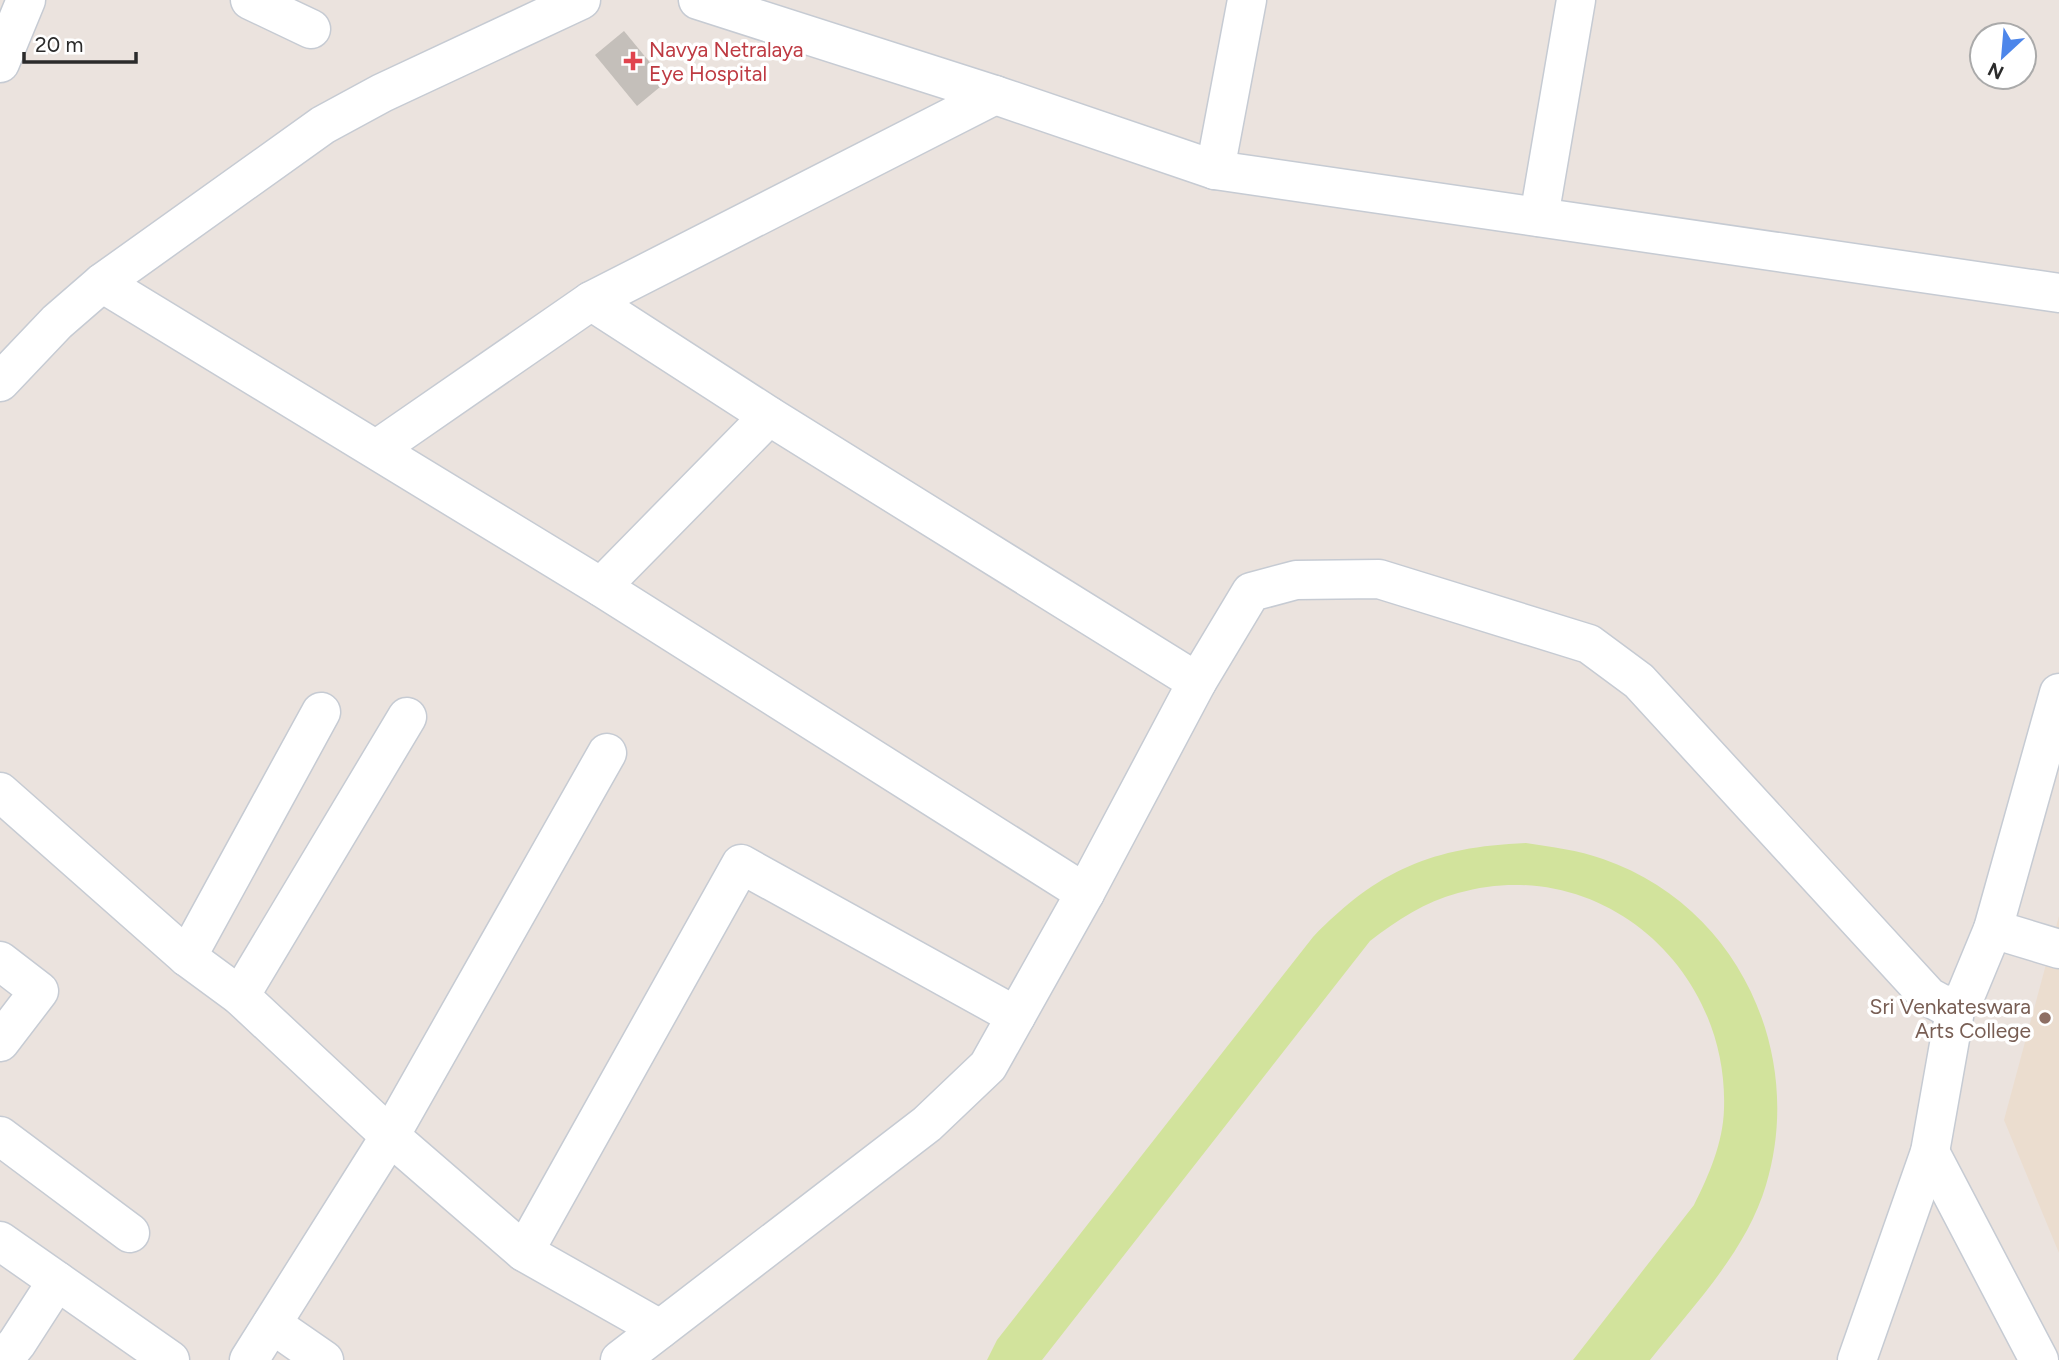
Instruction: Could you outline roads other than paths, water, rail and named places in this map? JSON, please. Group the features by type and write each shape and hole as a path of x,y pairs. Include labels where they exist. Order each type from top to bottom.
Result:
{"street":[{"path":"0,63 26,0"},
{"path":"250,0 311,29"},
{"path":"0,382 57,322 102,283 323,125 382,93 581,0"},
{"path":"1215,170 1247,0"},
{"path":"1539,217 1576,0"},
{"path":"706,1 1215,170 2059,293"},
{"path":"377,449 591,301 995,95"},
{"path":"102,283 601,587 1085,893"},
{"path":"591,301 769,416 1197,682"},
{"path":"601,587 769,416"},
{"path":"620,1360 927,1124 988,1066 1085,893 1197,682 1251,592 1296,580 1379,579 1589,644 1639,681 1929,997 1956,1005"},
{"path":"1857,1360 1930,1152 1956,1005 1964,999 1993,929 2059,693"},
{"path":"187,957 321,712"},
{"path":"240,996 407,717"},
{"path":"249,1360 390,1136 607,753"},
{"path":"0,792 187,957 240,996 390,1136 524,1252 660,1329"},
{"path":"524,1252 741,864 1016,1016"},
{"path":"1993,929 2059,949"},
{"path":"0,961 39,991 0,1042"},
{"path":"0,1136 130,1233"},
{"path":"1930,1152 2039,1360"},
{"path":"0,1241 170,1360"},
{"path":"3,1360 57,1281"},
{"path":"272,1324 324,1360"}],"place":[{"name":"Navya Netralaya Eye Hospital","path":"633,61"},
{"name":"Sri Venkateswara Arts College","path":"2045,1018"}]}
